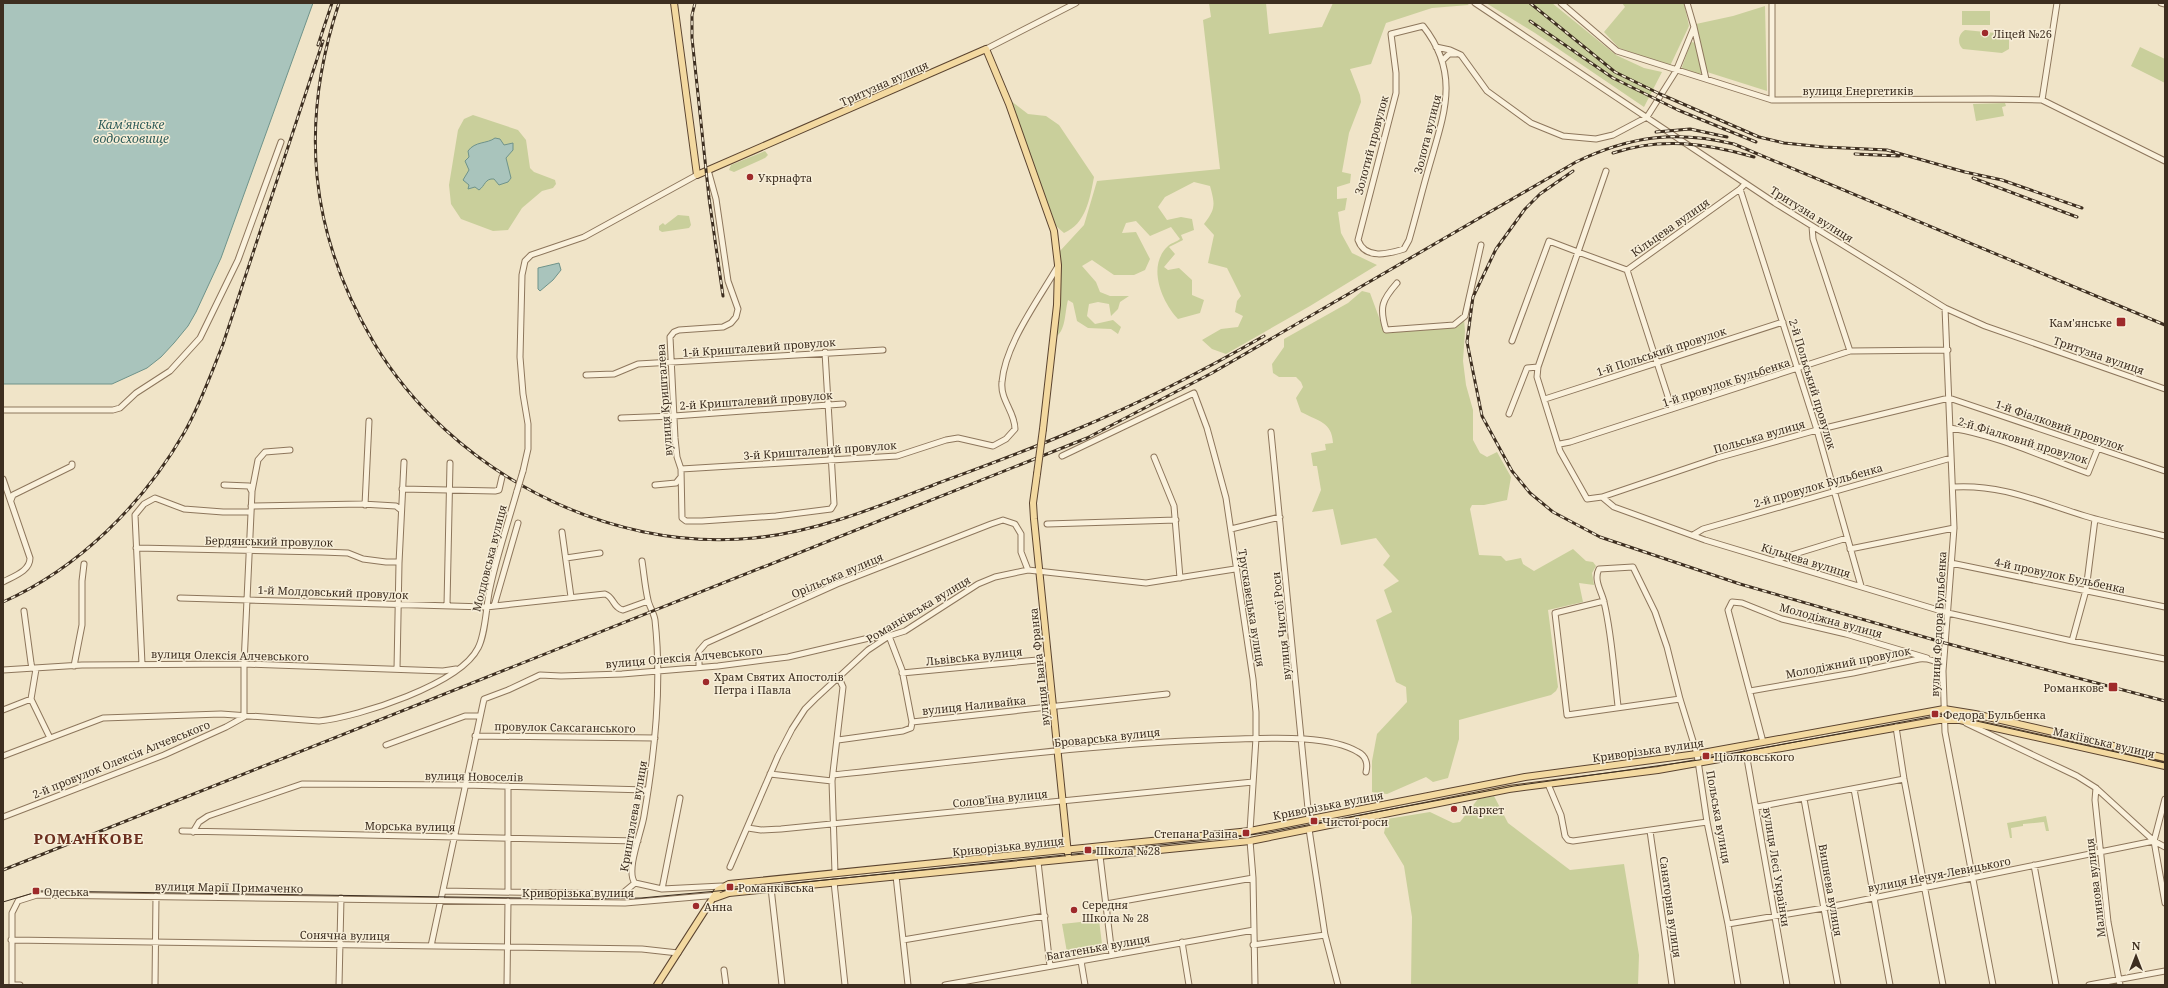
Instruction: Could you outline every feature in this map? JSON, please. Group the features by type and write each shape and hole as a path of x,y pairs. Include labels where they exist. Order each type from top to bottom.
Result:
{"main road":[{"path":"674,3 697,175"},
{"name":"Тритузна вулиця","path":"697,175 986,49"},
{"name":"вулиця Івана Франка","path":"986,49 1009,104 1054,231 1058,266 1053,348 1033,503 1052,706 1069,859"},
{"name":"Макіївська вулиця","path":"1944,709 1969,712 2100,744 2165,758"},
{"name":"Криворізька вулиця","path":"722,886 834,873 1250,831 1525,777 1697,754 1944,709"},
{"name":"Макіївська вулиця","path":"1945,719 1960,720 2165,766"},
{"name":"Криворізька вулиця","path":"710,903 722,894 771,888 1250,841 1509,789 1699,763 1746,753 1945,719"},
{"path":"657,985 722,886"}],"street":[{"name":"Тритузна вулиця","path":"986,49 1076,3"},
{"name":"Тритузна вулиця","path":"1475,3 1745,184 1945,308 1985,326 2165,389"},
{"name":"вулиця Енергетиків","path":"1561,3 1617,51 1676,71 1772,100 2042,100 2165,161"},
{"path":"1687,3 1706,79"},
{"path":"1772,3 1772,100"},
{"path":"2042,100 2057,3"},
{"path":"2161,3 2165,4"},
{"name":"Золота вулиця","path":"1404,249 1409,240 1444,114 1448,86 1443,60 1431,36 1423,26"},
{"name":"Золотий провулок","path":"1404,249 1394,252 1372,254 1366,252 1360,247 1358,240 1396,93 1396,73 1391,34 1423,26"},
{"path":"1436,47 1450,50 1461,55 1487,91 1509,109 1531,123 1563,136 1596,139 1613,135 1647,117 1676,71 1694,27"},
{"path":"1443,60 1449,54 1461,55"},
{"path":"3,410 113,410 120,408 136,394 170,371 200,338 217,306 250,228 281,142"},
{"name":"вулиця Кришталева","path":"708,170 716,199 728,281 738,309 736,317 731,323 723,327 674,332 669,342 677,457 681,469 682,518 692,522 826,511 831,509 834,504 831,459"},
{"path":"1602,497 1587,499 1560,451 1560,444 1538,382 1538,367 1606,171"},
{"name":"Молдовська вулиця","path":"3,756 103,718 221,714 244,717 319,721 334,720 414,694 466,664 479,646 486,607 528,449 528,424 523,394 520,357 523,268 525,261 531,255 584,237 697,175"},
{"name":"Кільцева вулиця","path":"1512,341 1549,241 1627,270 1745,184"},
{"name":"2-й Польський провулок","path":"1740,189 1817,430 1861,586"},
{"path":"1812,226 1813,239 1850,350"},
{"path":"1397,283 1385,296 1382,304 1382,316 1386,330 1429,328 1458,323 1464,316 1481,246"},
{"name":"3-й Кришталевий провулок","path":"681,469 897,456 958,438 993,446 999,444 1014,432 1015,426 1002,393 1004,370 1015,341 1058,266"},
{"path":"1627,270 1672,409"},
{"name":"вулиця Федора Бульбенка","path":"1945,308 1948,350 1950,458 1953,487 1954,528 1943,671 1944,709 1948,749 1993,985"},
{"name":"1-й Польський провулок","path":"1545,399 1783,322"},
{"name":"1-й Кришталевий провулок","path":"586,375 614,374 638,364 671,364 825,352 883,350"},
{"name":"1-й провулок Бульбенка","path":"1560,444 1798,369 1850,350 1948,350"},
{"path":"825,352 831,459"},
{"path":"1509,414 1527,368 1538,367"},
{"name":"Трускавецька вулиця","path":"1062,456 1194,393 1207,428 1226,498 1235,569 1253,679 1256,712 1256,738 1250,831"},
{"name":"Польська вулиця","path":"1602,497 1717,458 1817,430 1949,398"},
{"name":"1-й Фіалковий провулок","path":"1949,398 2165,471"},
{"name":"2-й Кришталевий провулок","path":"621,418 674,416 844,404"},
{"path":"365,505 369,420"},
{"name":"2-й Фіалковий провулок","path":"1950,428 1978,434 2088,473 2098,448"},
{"name":"вулиця Чистої Роси","path":"1271,432 1309,819"},
{"path":"244,717 244,664 252,492 258,460 265,452 290,450"},
{"path":"1154,457 1174,506 1180,578"},
{"name":"2-й провулок Бульбенка","path":"1693,535 1703,529 1950,458"},
{"path":"397,669 400,507 404,462"},
{"path":"447,606 450,463"},
{"path":"11,501 13,495 72,464"},
{"path":"402,489 449,491 499,490 502,477"},
{"path":"655,485 676,483 680,478"},
{"path":"3,479 30,558 30,564 26,569 3,582"},
{"path":"224,485 249,486 252,492"},
{"path":"1953,487 1988,487 2006,490 2094,519 2165,536"},
{"path":"1611,504 1614,494"},
{"name":"Кільцева вулиця","path":"1602,497 1614,507 1693,535 1948,613 2072,641 2165,659"},
{"path":"142,664 133,518 149,501 159,499 189,510 365,505 400,507"},
{"path":"1231,529 1280,517"},
{"path":"2072,641 2086,590 2094,519"},
{"name":"Орільська вулиця","path":"699,667 699,651 706,643 837,584 1003,520 1015,524 1019,530 1021,552 1028,570"},
{"path":"1047,524 1176,520"},
{"path":"494,606 518,523"},
{"path":"1850,549 1954,528"},
{"path":"562,532 571,597"},
{"path":"1774,560 1847,538"},
{"name":"Бердянський провулок","path":"136,548 249,552 344,553 363,559 399,562"},
{"path":"566,558 600,553"},
{"name":"Кришталева вулиця","path":"635,883 631,875 644,816 652,764 659,671 655,618 648,601 642,561"},
{"name":"4-й провулок Бульбенка","path":"1951,563 2165,607"},
{"path":"74,666 82,624 82,581 84,564"},
{"name":"Польська вулиця","path":"1604,601 1598,584 1597,573 1599,570 1632,567 1636,570 1667,647 1680,699 1697,754 1707,822 1728,924 1738,985"},
{"name":"Романківська вулиця","path":"730,867 770,774 792,729 806,709 868,650 889,636 905,630 978,584 995,577 1028,570 1146,583 1235,569"},
{"name":"1-й Молдовський провулок","path":"180,598 398,603 486,607 571,597 608,595 615,606 623,610 648,601"},
{"path":"1618,706 1604,601 1555,613 1563,693 1567,715 1618,706 1680,699"},
{"name":"Молодіжна вулиця","path":"1763,742 1728,610 1729,606 1735,601 1782,619 1846,634 1927,658"},
{"path":"24,611 32,668 36,669 31,699 50,738"},
{"path":"889,636 902,674 912,722"},
{"name":"вулиця Олексія Алчевського","path":"479,716 484,699 508,690 540,674 561,676 659,671 699,667 788,657 870,638 889,636"},
{"name":"Львівська вулиця","path":"902,674 1048,658"},
{"name":"Молодіжний провулок","path":"1750,691 1927,658 1942,665 1943,671"},
{"name":"вулиця Олексія Алчевського","path":"3,670 142,664 244,664 443,671 457,669"},
{"path":"834,873 832,778 838,740 843,687 839,678"},
{"name":"вулиця Наливайка","path":"838,740 903,731 911,728 912,722 1167,694"},
{"path":"3,710 31,699"},
{"path":"386,745 465,716 479,716 455,837 431,946"},
{"name":"2-й провулок Олексія Алчевського","path":"3,817 164,755 226,727 244,717"},
{"path":"1960,720 2077,776 2096,788 2154,841 2165,847"},
{"path":"1896,727 1904,779 1943,985"},
{"name":"провулок Саксаганського","path":"475,736 655,738"},
{"path":"2064,744 2066,736"},
{"name":"Броварська вулиця","path":"770,774 832,778 1057,752 1171,741 1256,738 1302,739 1351,748 1360,753 1366,759 1368,767 1366,772"},
{"path":"2098,751 2100,744"},
{"name":"вулиця Лесі Українки","path":"1746,753 1757,807 1787,985"},
{"path":"1757,807 1904,779"},
{"name":"Соловʼїна вулиця","path":"748,828 761,830 833,824 1253,782"},
{"name":"вулиця Новоселів","path":"193,832 199,822 208,816 302,784 465,785 647,790"},
{"path":"1548,784 1560,815 1565,836 1568,840 1573,841 1707,822"},
{"path":"508,786 508,892"},
{"name":"Малинова вулиця","path":"2096,788 2095,800 2108,922 2119,982"},
{"path":"1854,789 1890,985"},
{"path":"662,889 680,798"},
{"name":"Вишнева вулиця","path":"1804,799 1838,985"},
{"path":"2165,799 2163,816 2154,841 2165,903"},
{"path":"1309,829 1326,935 1338,985"},
{"name":"Санаторна вулиця","path":"1650,831 1672,985"},
{"name":"Морська вулиця","path":"182,832 638,841"},
{"path":"1250,841 1253,878 1253,944 1255,985"},
{"name":"вулиця Нечуя-Левицького","path":"1728,924 1824,908 1925,886 1973,878 2154,841"},
{"path":"1100,856 1112,955"},
{"path":"1038,862 1050,966"},
{"path":"2034,865 2056,985"},
{"path":"896,876 908,985"},
{"path":"1106,904 1253,878"},
{"path":"834,882 845,985"},
{"path":"443,891 618,894 623,893 635,883 662,889 722,886"},
{"path":"771,888 782,985"},
{"name":"вулиця Марії Примаченко","path":"11,940 12,913 18,901 52,894 441,900"},
{"name":"Криворізька вулиця","path":"441,900 625,904 722,894"},
{"path":"155,985 156,896"},
{"path":"339,985 341,898"},
{"path":"507,985 508,901"},
{"path":"903,940 1045,916"},
{"name":"Багатенька вулиця","path":"945,985 1254,930"},
{"path":"1253,944 1326,935"},
{"path":"11,940 12,985 20,985"},
{"name":"Сонячна вулиця","path":"11,940 642,949 678,953"},
{"path":"1182,942 1190,985"},
{"path":"1081,961 1085,985"},
{"path":"724,970 726,985"},
{"path":"2089,985 2119,982 2165,971"}],"green space":[{"path":"1209,3 1266,3 1269,34 1322,27 1333,3 1466,3 1469,5 1432,8 1386,23 1371,64 1350,69 1360,95 1361,102 1349,133 1342,172 1351,174 1350,183 1337,187 1337,199 1347,198 1345,210 1338,212 1341,233 1352,253 1377,265 1310,306 1226,354 1212,349 1202,340 1221,329 1238,327 1243,316 1235,312 1237,301 1241,296 1227,268 1208,263 1214,235 1204,224 1211,214 1213,197 1210,186 1194,182 1165,197 1158,207 1167,220 1181,217 1192,219 1194,230 1181,235 1183,240 1169,247 1175,254 1164,267 1168,270 1179,268 1192,280 1192,295 1204,300 1200,313 1178,319 1172,312 1162,294 1159,284 1157,274 1161,255 1168,246 1180,239 1171,227 1150,236 1136,221 1126,223 1122,233 1136,232 1150,259 1145,270 1134,275 1114,275 1092,260 1082,266 1096,282 1100,292 1110,296 1129,296 1120,302 1118,309 1111,316 1109,304 1098,302 1089,304 1087,316 1095,324 1113,320 1121,327 1118,334 1111,329 1088,328 1077,321 1073,303 1068,300 1064,324 1057,336 1060,251 1084,225 1097,181 1220,169 1203,20 1211,17"},
{"path":"1486,3 1552,3 1616,55 1644,68 1662,72 1644,107 1535,33"},
{"path":"1622,3 1684,3 1689,26 1670,66 1619,48 1604,32 1625,7"},
{"path":"1765,6 1767,91 1707,72 1696,24 1733,16"},
{"path":"1962,11 1990,11 1990,25 1962,25"},
{"path":"1965,30 2006,34 2009,38 2009,49 2002,53 1963,49 1959,39"},
{"path":"1691,42 1696,43 1702,72 1699,75 1683,70 1682,67"},
{"path":"2140,47 2165,59 2165,83 2131,66"},
{"path":"1011,101 1028,114 1046,116 1059,125 1094,177 1086,210 1077,223 1064,233 1056,226"},
{"path":"2005,103 2006,106 2002,107 2004,116 1976,121 1973,104"},
{"path":"473,115 518,130 526,140 530,168 534,172 555,180 556,184 553,188 542,191 522,208 508,230 493,231 461,219 451,204 449,185 458,130 464,119"},
{"path":"765,151 768,155 765,158 734,172 729,170 731,165"},
{"path":"678,215 689,216 691,225 689,228 662,232 659,230 659,226 663,223 665,225"},
{"path":"1362,291 1370,293 1384,331 1436,329 1455,324 1464,319 1465,331 1463,361 1466,385 1473,410 1473,440 1480,453 1487,457 1497,452 1511,477 1507,500 1484,505 1472,505 1470,509 1479,555 1501,556 1506,561 1521,558 1523,564 1534,571 1573,549 1586,561 1593,562 1596,566 1592,573 1594,585 1579,583 1583,602 1548,610 1558,687 1556,691 1551,695 1459,720 1459,739 1448,778 1433,782 1426,777 1387,794 1372,792 1372,761 1377,734 1407,702 1406,687 1396,682 1376,620 1392,612 1384,590 1399,581 1383,565 1390,556 1376,538 1341,545 1333,509 1312,512 1321,490 1317,466 1313,466 1311,453 1326,450 1325,444 1333,443 1332,436 1327,426 1301,412 1296,398 1303,387 1301,382 1296,377 1279,377 1273,373 1272,364 1284,347 1284,339 1348,303"},
{"path":"1494,796 1508,823 1570,870 1624,864 1639,955 1638,985 1411,985 1412,917 1404,866 1384,833 1387,819 1430,812 1453,823 1460,822 1478,799"},
{"path":"2046,816 2049,831 2046,831 2044,822 2023,824 2023,826 2011,828 2012,838 2010,838 2007,823"},
{"path":"1099,920 1103,952 1068,958 1062,924"}],"water":[{"name":"Кам'янське водосховище","path":"3,3 313,3 221,258 196,312 188,326 161,357 147,368 112,384 3,384"},
{"path":"495,138 500,139 504,145 513,143 513,150 506,158 511,178 508,182 499,185 494,179 491,179 487,181 479,190 475,187 468,189 469,185 463,180 469,170 465,161 469,157 468,151 478,144"},
{"path":"559,263 561,270 553,280 540,291 538,289 538,268"}],"tram line":[{"path":"3,902 40,891 589,899 641,898 739,889 1237,837 1514,786 1699,760 1945,714 2165,763"}],"railway":[{"path":"318,45 332,3"},
{"path":"339,3 326,48 318,92 315,135 317,177 324,219 335,260 352,302 374,343 406,388 445,429 489,464 537,494 589,516 643,532 698,539 754,538 777,535 824,524 869,510 1006,458 1099,420 1171,386 1264,336"},
{"path":"695,3 692,15 692,38 709,198 723,296"},
{"path":"1530,3 1615,72 1660,94 1759,137 1784,143 1824,147 1887,150 1965,172 2002,180 2082,208"},
{"path":"1530,21 1613,78 1678,110 1756,142"},
{"path":"3,602 31,588 58,571 107,531 129,509 149,485 168,459 184,433 200,400 223,344 323,41"},
{"path":"1656,132 1690,129 1727,137"},
{"path":"3,870 1087,438 1212,373 1576,162 1615,146 1634,141 1654,138 1692,137 1734,144 2165,325"},
{"path":"1613,153 1649,145 1684,144 1718,148 1754,157"},
{"path":"1855,154 1899,156"},
{"path":"1573,171 1540,194 1525,209 1496,249 1473,297 1467,342 1482,416 1512,471 1530,493 1553,512 1600,537 1740,584 1945,643 2165,701"},
{"path":"1973,178 2077,217"}],"place":[{"name":"Ліцей №26","path":"1985,33"},
{"name":"Укрнафта","path":"750,177"},
{"name":"Кам'янське","path":"2121,322"},
{"name":"Храм Святих Апостолів Петра і Павла","path":"706,682"},
{"name":"Романкове","path":"2113,687"},
{"name":"Федора Бульбенка","path":"1935,714"},
{"name":"Ціолковського","path":"1706,756"},
{"name":"Маркет","path":"1454,809"},
{"name":"Чистої роси","path":"1314,821"},
{"name":"Степана Разіна","path":"1246,833"},
{"name":"Школа №28","path":"1088,850"},
{"name":"Романківська","path":"730,887"},
{"name":"Одеська","path":"36,891"},
{"name":"Анна","path":"696,906"},
{"name":"Середня Школа № 28","path":"1074,910"}],"district":[{"name":"РОМАНКОВЕ","path":"89,838"}]}
